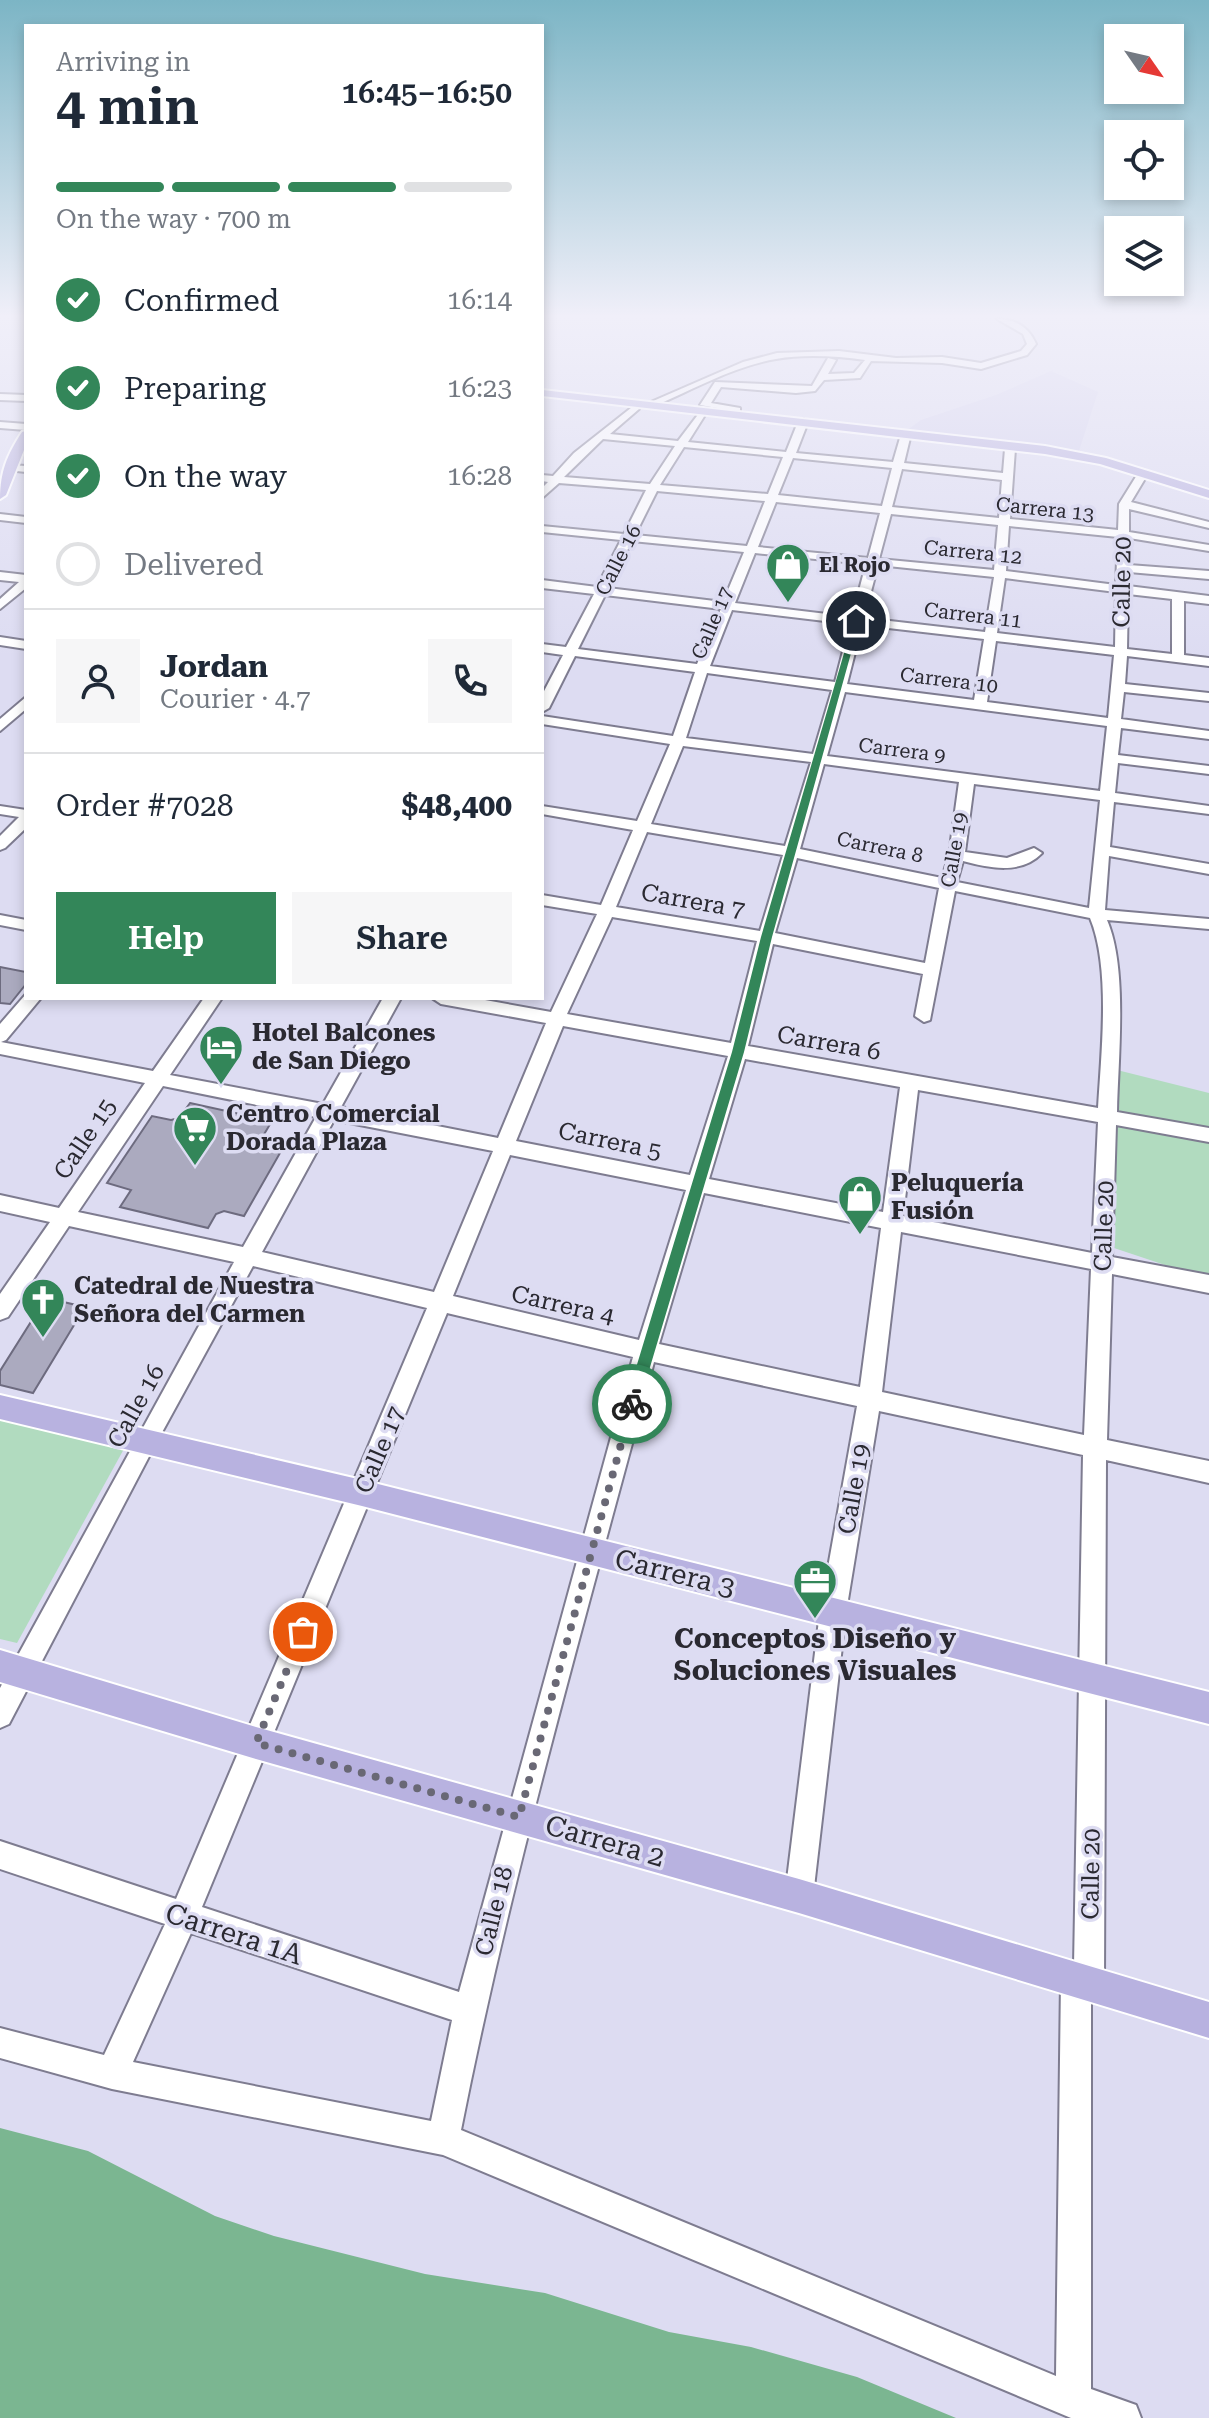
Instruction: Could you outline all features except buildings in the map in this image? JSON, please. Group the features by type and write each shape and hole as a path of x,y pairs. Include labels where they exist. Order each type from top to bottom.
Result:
{"main road":[{"path":"858,432 1062,456 1209,496"},
{"path":"870,432 1066,453 1209,496"},
{"path":"0,495 5,467 24,436"},
{"name":"Carrera 3","path":"0,1407 362,1493 1209,1708"},
{"name":"Carrera 2","path":"12,1670 256,1743 799,1896 1209,2020"}],"street":[{"path":"548,479 607,432"},
{"name":"Calle 16","path":"544,704 653,488 689,432"},
{"name":"Calle 17","path":"112,2073 183,1917 441,1304 557,1018 607,910 642,824 698,668 794,432"},
{"path":"601,436 1008,477"},
{"name":"Calle 18","path":"443,2139 469,2011 519,1817 646,1351 738,1052 766,937 840,687 905,438"},
{"path":"980,703 1000,574 1010,449"},
{"name":"Calle 20","path":"1073,2401 1094,1678 1095,1448 1111,1013 1105,935 1096,914 1121,653 1124,504 1141,477"},
{"name":"Carrera 13","path":"548,479 884,510 1209,548"},
{"path":"1124,504 1209,525"},
{"path":"0,517 24,520"},
{"name":"Carrera 12","path":"544,529 1000,574 1209,600"},
{"path":"1124,568 1209,575"},
{"path":"0,576 24,580"},
{"path":"0,605 24,582"},
{"name":"Carrera 11","path":"544,584 1209,662"},
{"path":"1178,596 1178,660"},
{"path":"0,641 24,645"},
{"name":"Carrera 10","path":"544,648 1209,735"},
{"path":"1117,687 1209,697"},
{"path":"2,722 24,703"},
{"name":"Carrera 9","path":"544,720 819,760 1209,810"},
{"path":"2,722 24,723"},
{"path":"1111,758 1209,770"},
{"name":"Calle 19","path":"924,1016 930,970 957,855 967,778"},
{"path":"0,810 24,816"},
{"name":"Carrera 8","path":"544,810 642,824 793,852 1096,914 1209,924"},
{"path":"0,845 24,818"},
{"path":"1101,850 1209,869"},
{"path":"957,855 1013,863 1026,860 1034,853"},
{"name":"Carrera 7","path":"544,900 766,937 930,970"},
{"path":"0,920 24,925"},
{"path":"0,1036 30,1000"},
{"name":"Calle 15","path":"0,1311 212,1000"},
{"name":"Calle 16","path":"0,1715 12,1670 146,1440 249,1257 326,1111 391,1000"},
{"name":"Carrera 6","path":"453,1000 1209,1135"},
{"name":"Carrera 5","path":"0,1048 1209,1284"},
{"name":"Calle 19","path":"799,1896 833,1612 870,1398 910,1082"},
{"name":"Carrera 4","path":"0,1203 249,1257 646,1351 1209,1472"},
{"name":"Carrera 1A","path":"0,1855 469,2011"},
{"path":"0,2043 112,2073 443,2139 1073,2401 1123,2418"}],"shaded area":[{"path":"912,432 1085,432 1078,454"},
{"path":"1117,1070 1209,1093 1209,1274 1171,1267 1108,1246"},
{"path":"0,1416 125,1447 17,1643 0,1639"},
{"path":"0,2128 88,2151 215,2216 274,2236 425,2274 545,2293 669,2332 751,2347 857,2377 956,2418 0,2418"}],"way so far":[{"path":"303,1632 256,1743 519,1817 632,1404"}],"place":[{"name":"El Rojo","path":"788,604"},
{"name":"Hotel Balcones de San Diego","path":"221,1086"},
{"name":"Centro Comercial Dorada Plaza","path":"195,1167"},
{"name":"Peluquería Fusión","path":"860,1236"},
{"name":"Catedral de Nuestra Señora del Carmen","path":"43,1339"},
{"name":"Conceptos Diseño y Soluciones Visuales","path":"815,1620"}],"route":[{"path":"632,1404 738,1052 766,937 840,687 856,621"}]}
